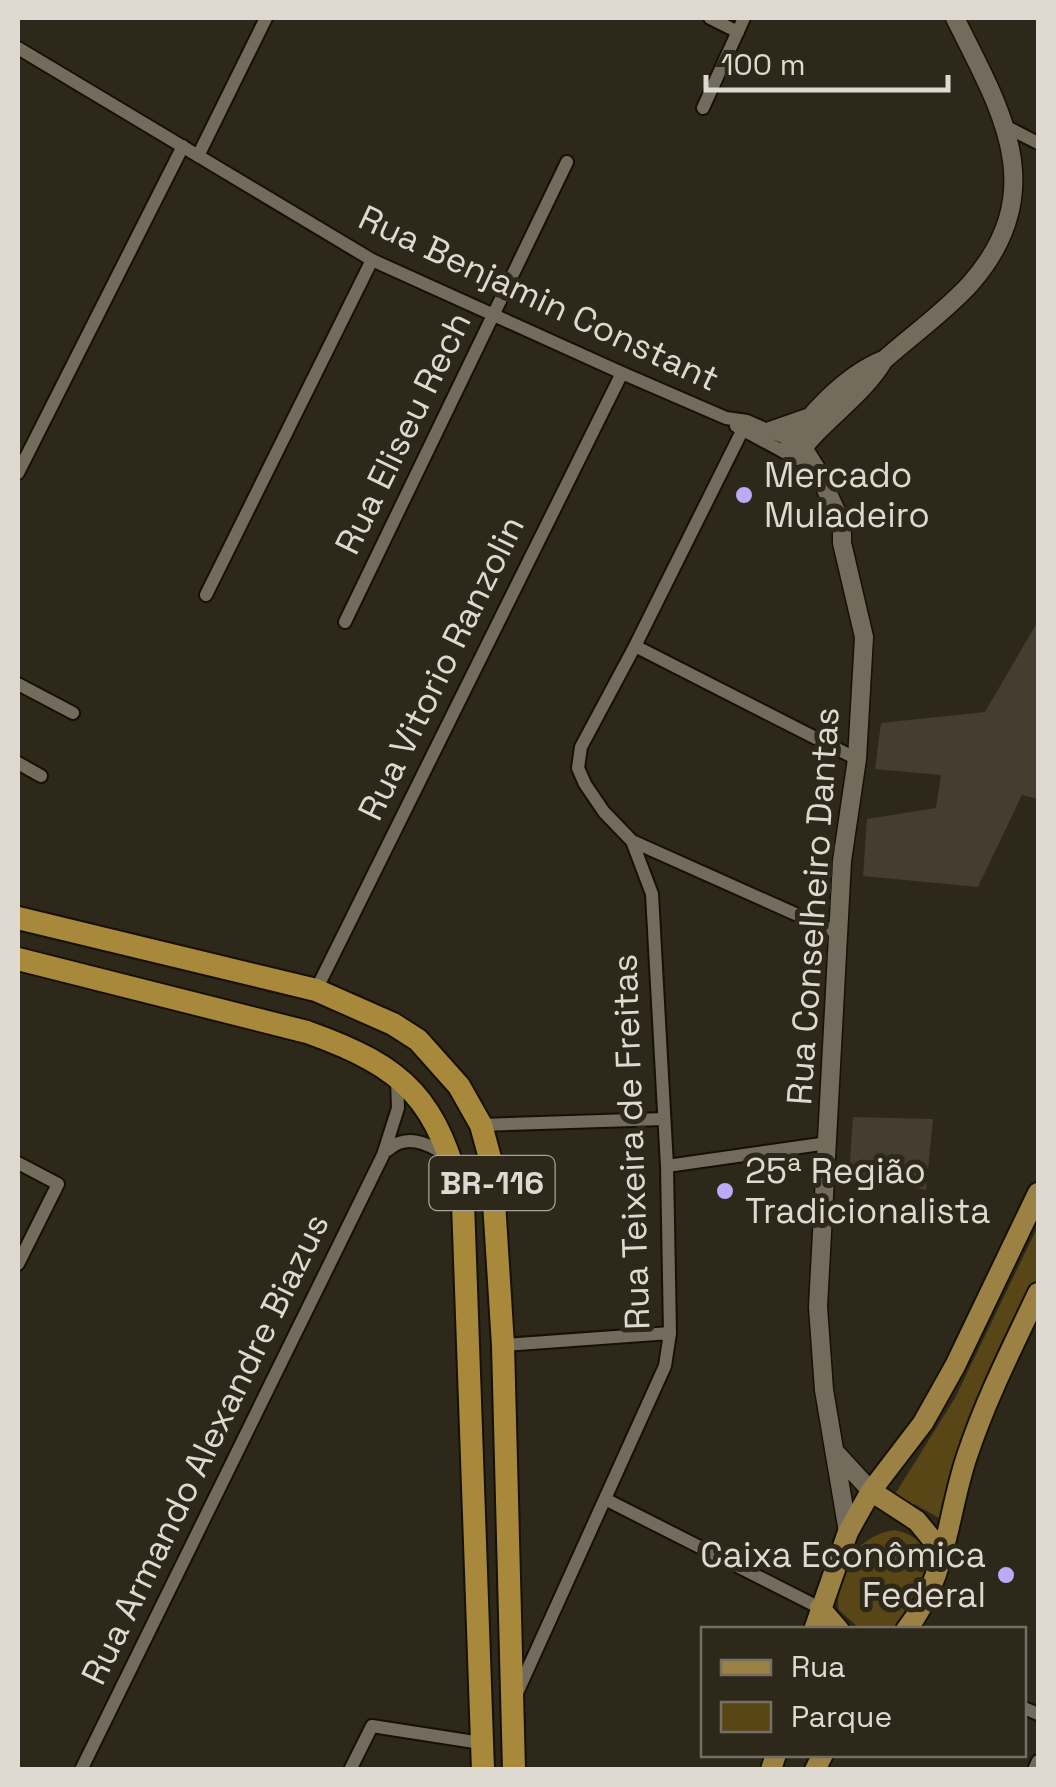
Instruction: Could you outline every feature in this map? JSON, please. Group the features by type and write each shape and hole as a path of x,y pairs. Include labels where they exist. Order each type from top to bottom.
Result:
{"highway":[{"name":"BR-116","path":"18,918 316,990 393,1024 418,1040 459,1086 481,1126 490,1158 494,1202 503,1345 514,1770"},
{"name":"BR-116","path":"18,959 307,1032 374,1060 397,1076 430,1110 452,1159 463,1203 482,1770"}],"main road":[{"path":"815,1627 848,1532 871,1481 923,1423 955,1366 1038,1192"},
{"path":"908,1627 930,1595 982,1414 1038,1292"},
{"path":"871,1481 916,1521 944,1554"},
{"path":"820,1608 836,1627"}],"street":[{"path":"198,156 266,18"},
{"path":"710,18 738,32"},
{"path":"703,108 744,18"},
{"path":"794,450 864,368 884,360 971,282 997,242 1011,206 1014,166 1007,128 955,18"},
{"name":"Rua Benjamin Constant","path":"18,48 372,260 794,450"},
{"path":"1007,128 1038,143"},
{"path":"19,466 183,146"},
{"name":"Rua Eliseu Rech","path":"345,622 567,162"},
{"path":"206,595 372,260"},
{"name":"Rua Vitorio Ranzolin","path":"316,990 622,373"},
{"path":"770,431 819,418"},
{"path":"818,470 819,418"},
{"path":"744,426 635,646 857,760"},
{"name":"Rua Benjamin Constant","path":"744,426 770,431 794,450"},
{"name":"Rua Conselheiro Dantas","path":"794,450 818,470 842,524 842,543 864,637 857,760 842,860 818,1307 824,1390 848,1532"},
{"name":"Rua Conselheiro Dantas","path":"794,450 832,531 842,543"},
{"name":"Rua Teixeira de Freitas","path":"512,1704 664,1366 670,1333 667,1166 652,894 632,842 604,812 578,768 581,747 635,646"},
{"path":"18,684 72,713"},
{"path":"18,764 41,776"},
{"path":"632,842 838,932"},
{"name":"Rua Armando Alexandre Biazus","path":"81,1770 383,1156 398,1108 397,1076"},
{"path":"481,1126 664,1120"},
{"path":"383,1156 397,1142 410,1140 452,1159"},
{"path":"667,1166 828,1143"},
{"path":"18,1163 58,1184 18,1264"},
{"path":"503,1345 670,1333"},
{"path":"837,1454 871,1481"},
{"path":"605,1498 820,1608"},
{"path":"350,1770 372,1726 481,1743"},
{"path":"1034,1770 1038,1761"}],"green space":[{"path":"1038,1226 1038,1278 978,1404 941,1519 916,1505 892,1499 955,1398"},
{"path":"894,1530 919,1542 925,1550 926,1570 899,1625 858,1627 839,1610 839,1582 858,1548"}],"building":[{"path":"1038,621 1038,799 1022,795 978,887 863,876 867,819 936,808 941,775 875,769 881,723 985,712"},
{"path":"853,1117 933,1119 926,1190 849,1177"}],"place":[{"name":"Mercado Muladeiro","path":"744,495"},
{"name":"25ª Região Tradicionalista","path":"725,1191"},
{"name":"Caixa Econômica Federal","path":"1006,1575"}]}
